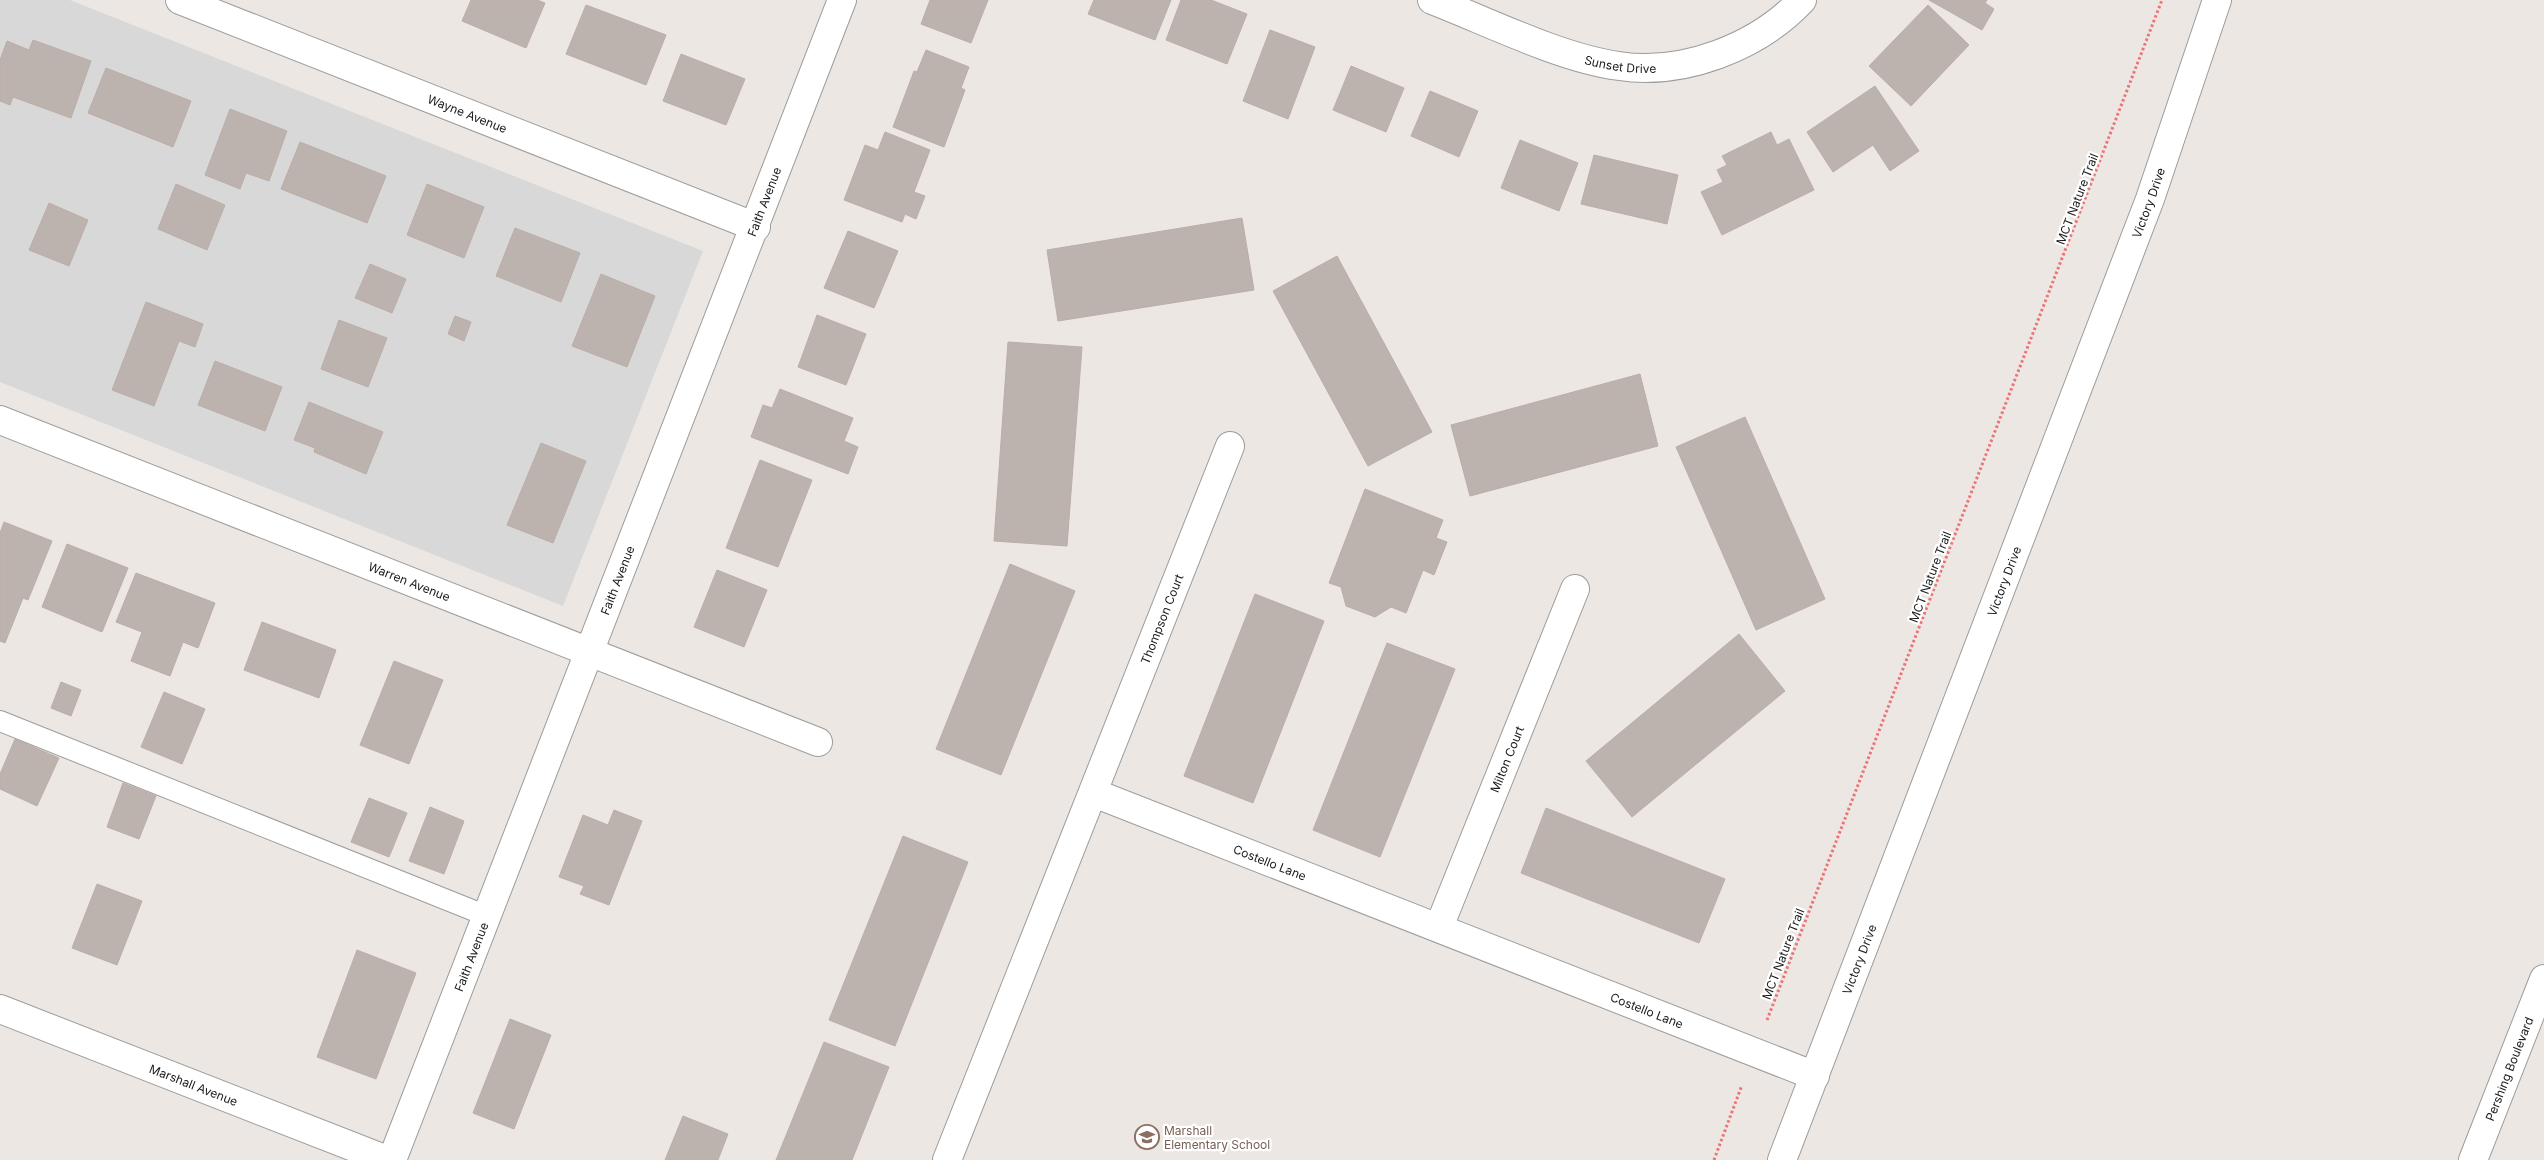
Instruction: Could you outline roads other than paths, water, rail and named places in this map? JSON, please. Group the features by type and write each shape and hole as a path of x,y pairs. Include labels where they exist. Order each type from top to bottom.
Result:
{"street":[{"name":"Wayne Avenue","path":"180,0 756,227"},
{"name":"Faith Avenue","path":"392,1160 756,227 842,0"},
{"name":"Sunset Drive","path":"1432,0 1573,56 1620,66 1668,66 1715,56 1748,42 1788,15 1802,0"},
{"name":"Victory Drive","path":"1782,1160 2150,200 2217,0"},
{"name":"Warren Avenue","path":"0,420 818,742"},
{"name":"Thompson Court","path":"1094,792 1230,446"},
{"name":"Milton Court","path":"1439,927 1575,589"},
{"name":"Costello Lane","path":"1094,792 1815,1076"},
{"path":"947,1160 1072,839 1094,792"},
{"name":"Pershing Boulevard","path":"2472,1160 2544,979"},
{"name":"Marshall Avenue","path":"0,1008 387,1160"}],"lane":[{"path":"0,721 487,916"}],"place":[{"name":"Marshall Elementary School","path":"1147,1137"}]}
